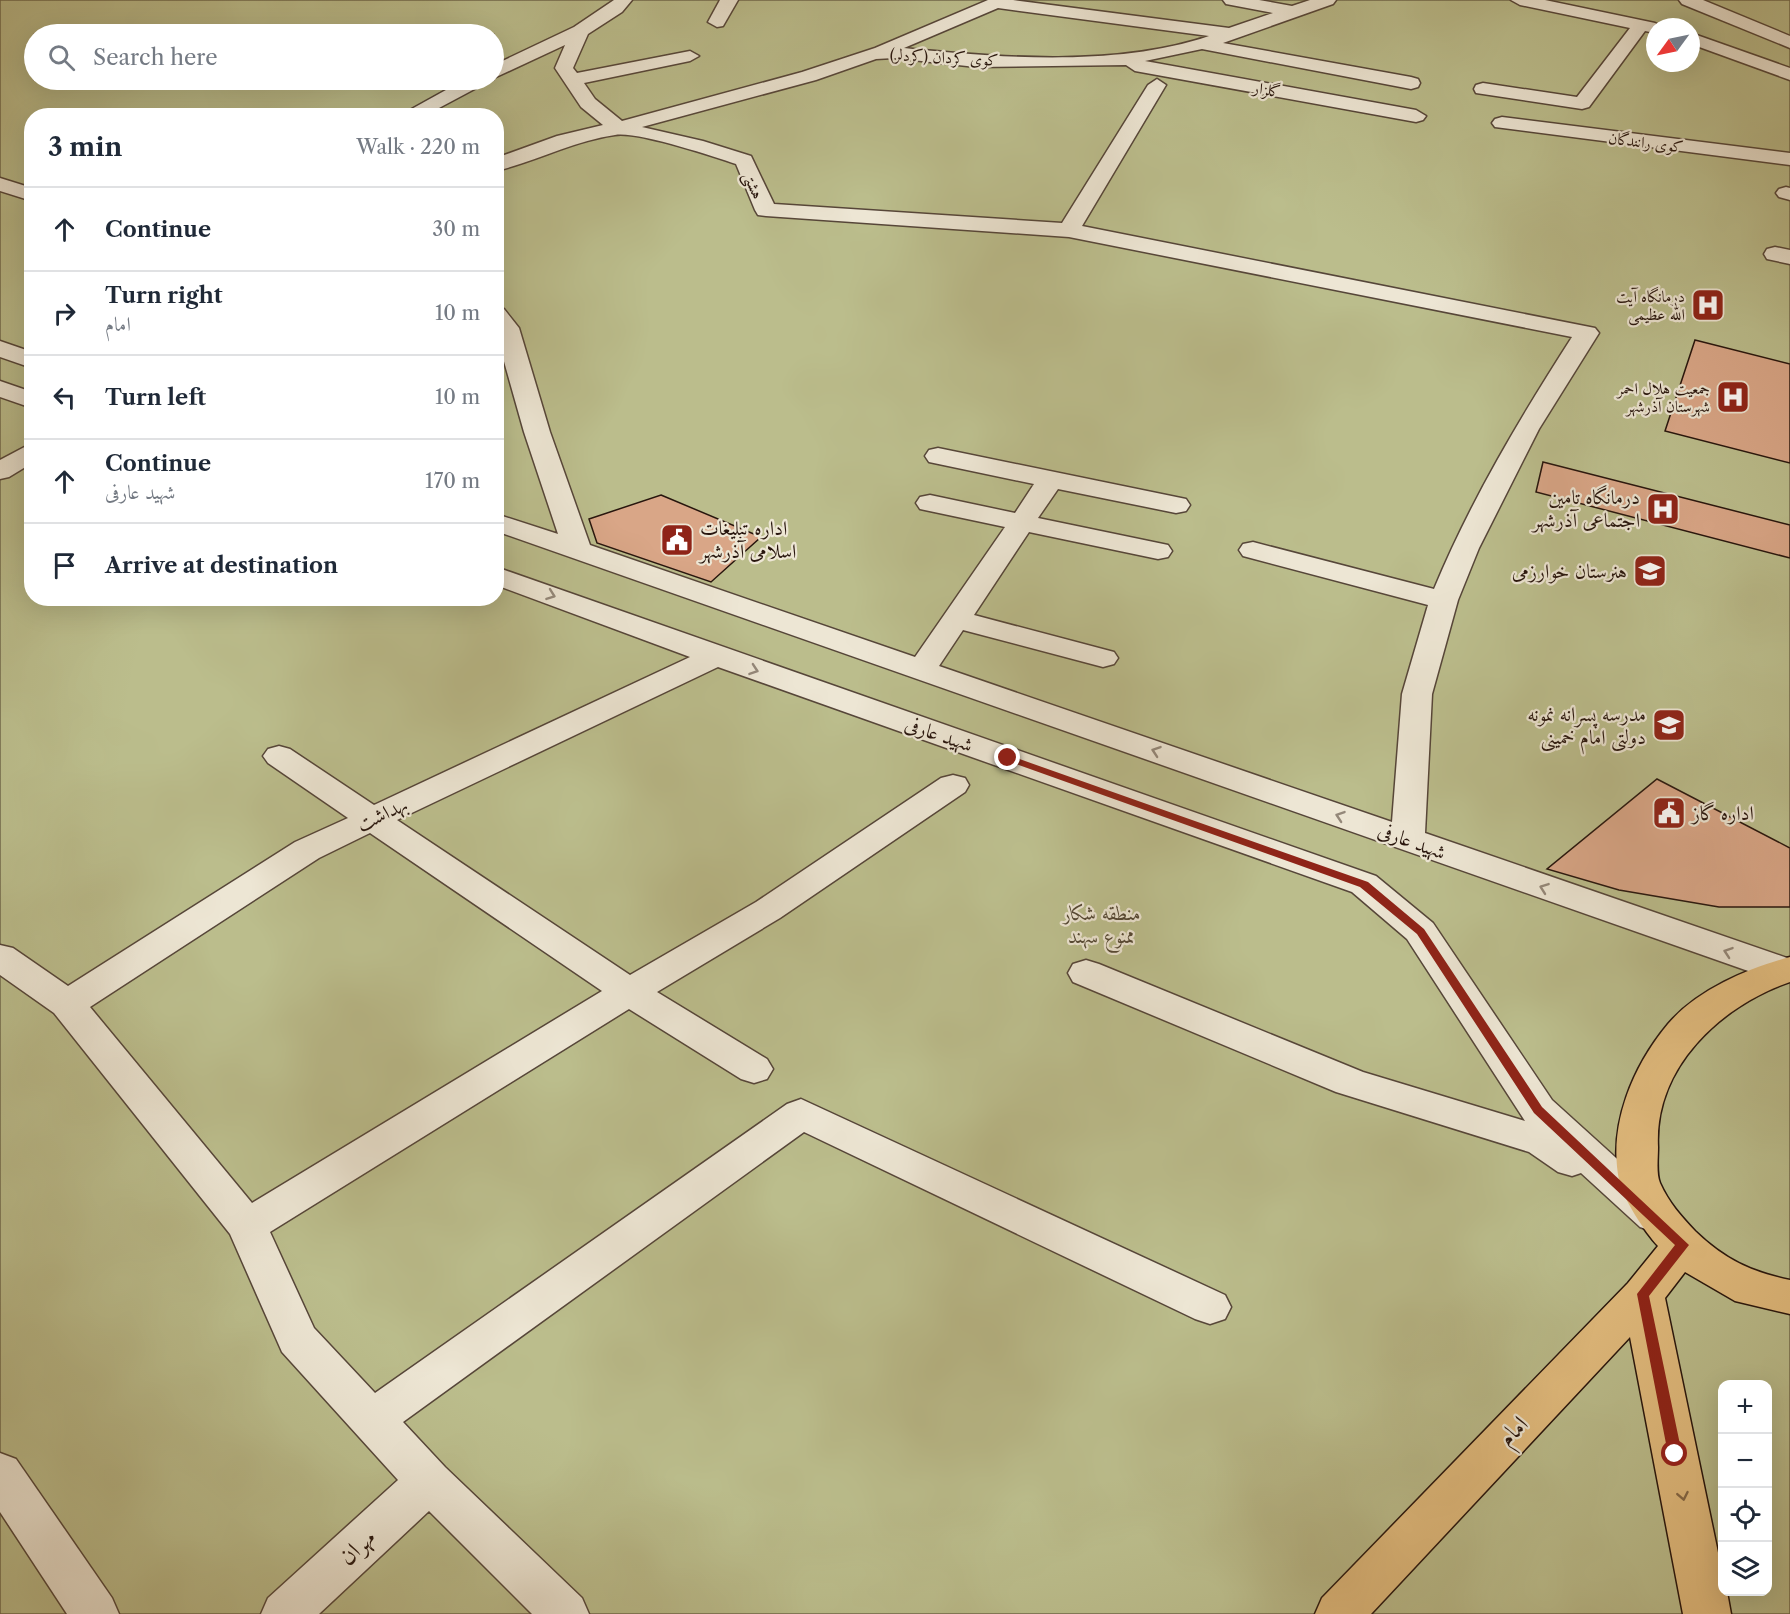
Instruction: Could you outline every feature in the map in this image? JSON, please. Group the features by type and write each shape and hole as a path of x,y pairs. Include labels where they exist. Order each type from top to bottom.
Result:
{"main road":[{"path":"1787,970 1752,982 1716,1005 1682,1033 1651,1081 1637,1128 1639,1181 1671,1233 1721,1274 1750,1289 1790,1297"},
{"name":"امام","path":"1340,1614 1643,1294 1671,1233"},
{"path":"1643,1294 1707,1614"}],"street":[{"path":"504,67 580,31 619,0"},
{"path":"717,22 729,0"},
{"path":"1232,0 1292,11"},
{"name":"کوی کردان (کردلر)","path":"504,162 564,140 618,128 809,76 874,54 976,61 1119,62 1203,44 1327,0"},
{"path":"1520,0 1646,26"},
{"path":"1688,0 1790,43"},
{"path":"874,54 996,1 1231,33"},
{"path":"1483,89 1582,103 1646,28"},
{"path":"580,31 564,68 572,80 690,56"},
{"path":"1700,41 1790,74"},
{"path":"1203,44 1411,83"},
{"name":"گلزار","path":"1119,62 1416,116"},
{"name":"هشتی","path":"572,80 588,103 618,128 696,145 744,160 766,210 1069,230"},
{"path":"1157,85 1069,230 1587,333 1526,429 1466,548 1444,600 1417,694 1408,839"},
{"path":"423,108 458,90"},
{"name":"کوی رانندگان","path":"1502,123 1790,159"},
{"path":"0,184 24,192"},
{"path":"504,324 537,432 577,549"},
{"path":"0,348 24,358"},
{"path":"0,388 24,398"},
{"path":"0,471 24,456"},
{"path":"938,456 1176,506"},
{"path":"922,669 1020,521 1051,479"},
{"path":"930,503 1158,551"},
{"name":"شهید عارفی","path":"504,525 1787,970"},
{"path":"1253,550 1444,600"},
{"name":"شهید عارفی","path":"504,578 716,656 1364,884 1420,932 1538,1110 1671,1233"},
{"path":"956,619 1103,658"},
{"name":"بهداشت","path":"67,1004 307,850 716,656"},
{"path":"279,756 370,820 628,992 754,1070"},
{"path":"248,1226 628,992 768,910 953,784"},
{"path":"0,957 67,1004 248,1226 297,1339 429,1481 565,1614"},
{"path":"1086,973 1226,1033 1350,1082 1543,1141 1671,1233"},
{"path":"373,1419 801,1114 1210,1306"},
{"path":"0,1473 82,1609"},
{"name":"مهران","path":"285,1614 429,1481"}],"green space":[{"name":"منطقه شکار ممنوع سهند","path":"0,0 1790,0 1790,1614 0,1614"}],"building":[{"name":"جمعیت هلال احمر شهرستان آذرشهر","path":"1695,340 1790,364 1790,463 1665,431"},
{"name":"درمانگاه تامین اجتماعی آذرشهر","path":"1543,462 1790,525 1790,558 1536,492"},
{"name":"اداره تبلیغات اسلامی آذرشهر","path":"661,495 761,537 711,582 597,543 589,519"},
{"name":"اداره گاز","path":"1657,779 1790,848 1790,907 1719,907 1619,890 1547,869"}],"place":[{"name":"درمانگاه آیت الله عظیمی","path":"1708,305"},
{"name":"جمعیت هلال احمر شهرستان آذرشهر","path":"1733,397"},
{"name":"درمانگاه تامین اجتماعی آذرشهر","path":"1663,509"},
{"name":"اداره تبلیغات اسلامی آذرشهر","path":"677,540"},
{"name":"هنرستان خوارزمی","path":"1650,571"},
{"name":"مدرسه پسرانه نمونه دولتی امام خمینی","path":"1669,725"},
{"name":"اداره گاز","path":"1669,813"}],"route":[{"path":"1008,758 1364,884 1420,932 1538,1110 1660,1221 1683,1245 1643,1294 1675,1454"}]}
